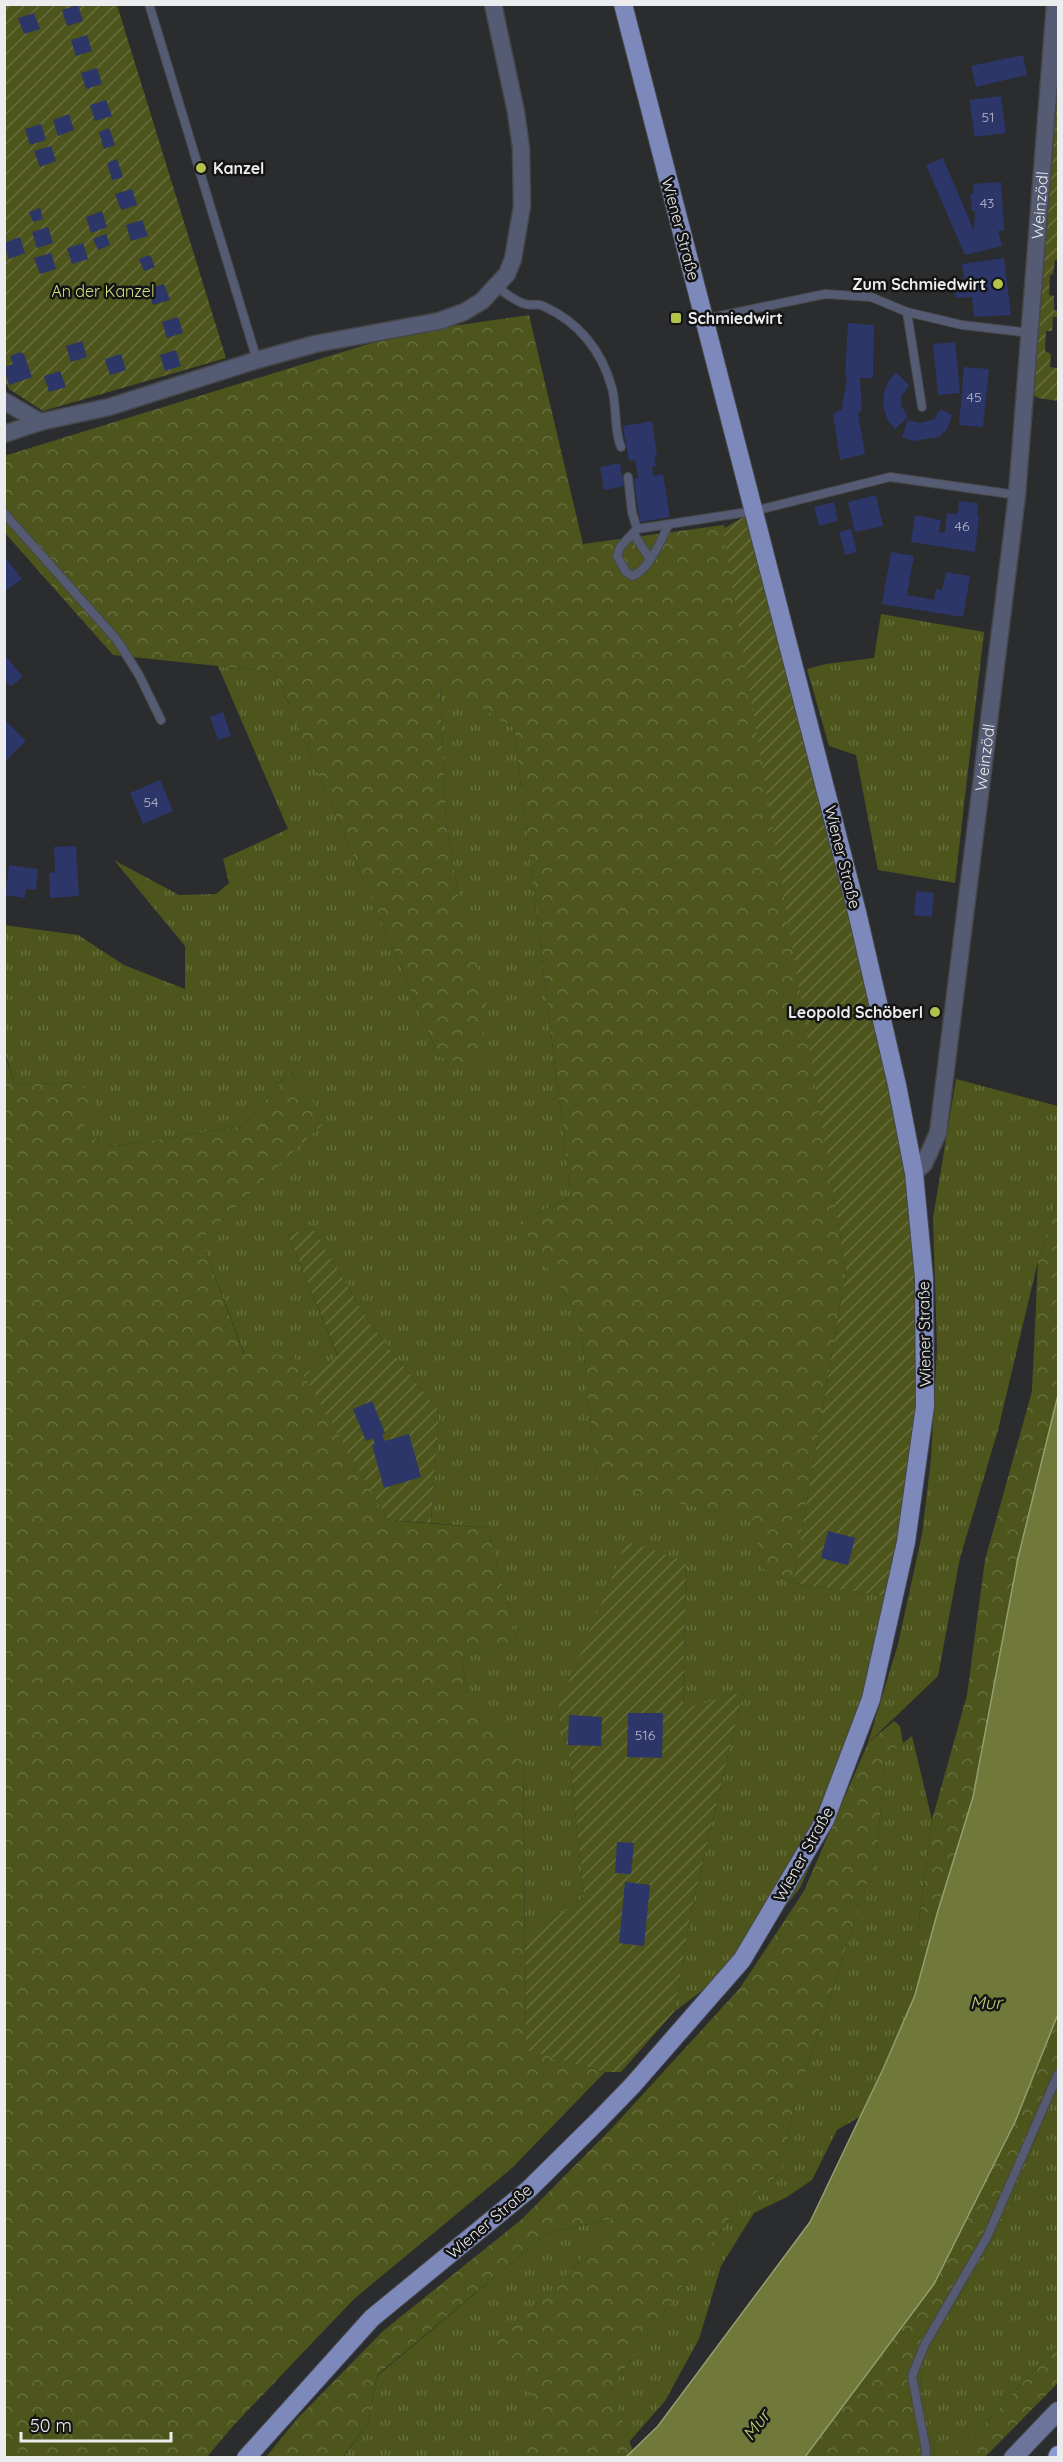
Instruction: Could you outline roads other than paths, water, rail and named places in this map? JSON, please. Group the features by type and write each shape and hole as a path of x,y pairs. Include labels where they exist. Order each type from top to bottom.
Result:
{"main road":[{"name":"Wiener Straße","path":"246,2457 372,2318 528,2190 632,2086 742,1960 825,1820 871,1699 909,1519 925,1406 924,1278 915,1173 857,912 623,4"},
{"path":"1013,2457 1059,2411"}],"street":[{"path":"4,434 40,422 109,407 257,360 315,345 439,321 464,312 497,288 507,274 513,259 522,206 522,174 516,112 493,4"},
{"name":"Weinzödl","path":"915,1173 924,1164 938,1133 1017,495 1055,4"},
{"path":"4,401 10,407 40,422"}],"lane":[{"path":"149,4 257,360"},
{"path":"497,288 526,304 540,304 574,322 585,336 607,368 617,413 617,439 621,447"},
{"path":"705,319 825,294 872,297 907,312 962,325 1031,333"},
{"path":"907,312 922,407"},
{"path":"628,477 635,531 650,559"},
{"path":"669,524 641,572 633,576 626,572 617,556 620,547 635,531 669,524 754,511 890,477 1017,495"},
{"path":"4,513 117,640 139,675 160,720"},
{"path":"925,2457 923,2429 912,2376 925,2344 987,2237 1059,2074"}],"water":[{"name":"Mur","path":"1058,1395 1058,2014 1015,2122 934,2284 805,2457 626,2457 658,2426 810,2222 883,2069 915,1995 973,1797 1018,1558"}],"place":[{"name":"Kanzel","path":"201,168"},
{"name":"Zum Schmiedwirt","path":"998,284"},
{"name":"Schmiedwirt","path":"676,318"},
{"name":"Leopold Schöberl","path":"935,1012"}],"park label":[{"name":"An der Kanzel","path":"103,291"}]}
